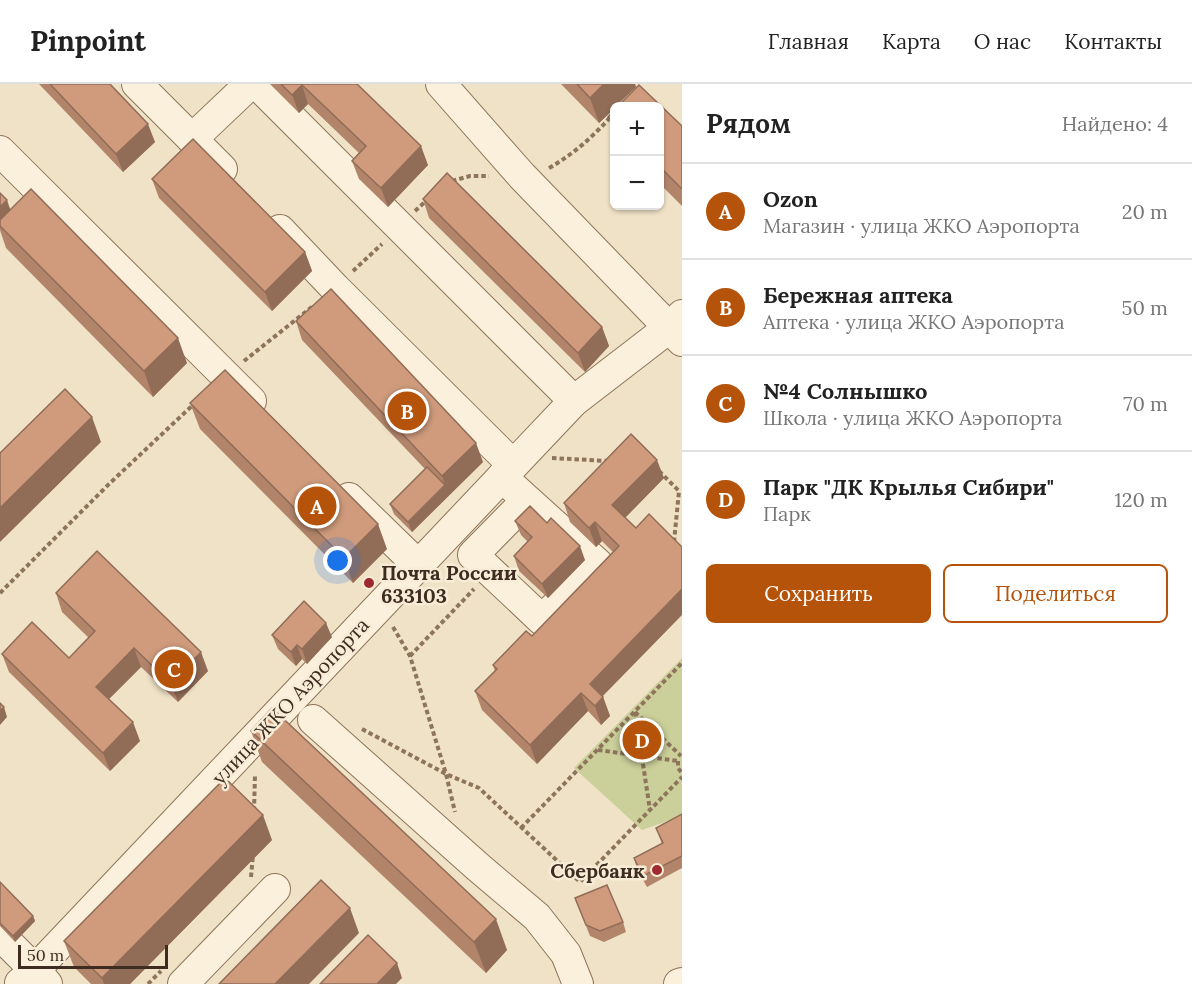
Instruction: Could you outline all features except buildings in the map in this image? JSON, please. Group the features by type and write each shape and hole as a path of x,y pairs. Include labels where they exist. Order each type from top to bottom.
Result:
{"street":[{"path":"137,84 240,188"},
{"path":"192,139 250,84"},
{"path":"257,84 574,401"},
{"path":"441,84 522,176 678,328"},
{"path":"0,151 267,417"},
{"path":"264,213 508,471 527,500"},
{"name":"улица ЖКО Аэропорта","path":"34,979 377,608 574,401 678,328"},
{"path":"326,476 418,565"},
{"path":"313,720 537,917 566,954 579,984"},
{"path":"173,976 262,885"},
{"path":"0,935 34,979"}],"path":[{"path":"0,593 109,483 225,376 335,288 400,227"},
{"path":"543,458 610,461"},
{"path":"658,469 679,491 674,542 682,550"},
{"path":"410,656 475,587"},
{"path":"377,608 387,618 410,656 457,818"},
{"path":"521,828 682,663"},
{"path":"362,729 446,774 479,788 580,882 682,775 678,768 678,761 682,755 635,711"},
{"path":"635,711 650,810"},
{"path":"597,750 678,761"},
{"path":"254,816 256,768"},
{"path":"253,852 253,875 262,885"},
{"path":"148,984 173,976"}],"green space":[{"path":"682,658 682,816 642,830 574,768"}],"place":[{"name":"Бережная аптека","path":"407,411"},
{"name":"Ozon","path":"317,506"},
{"name":"Почта России 633103","path":"369,583"},
{"name":"№4 Солнышко","path":"174,669"},
{"name":"Парк \"ДК Крылья Сибири\"","path":"642,740"},
{"name":"Сбербанк","path":"657,870"}]}
